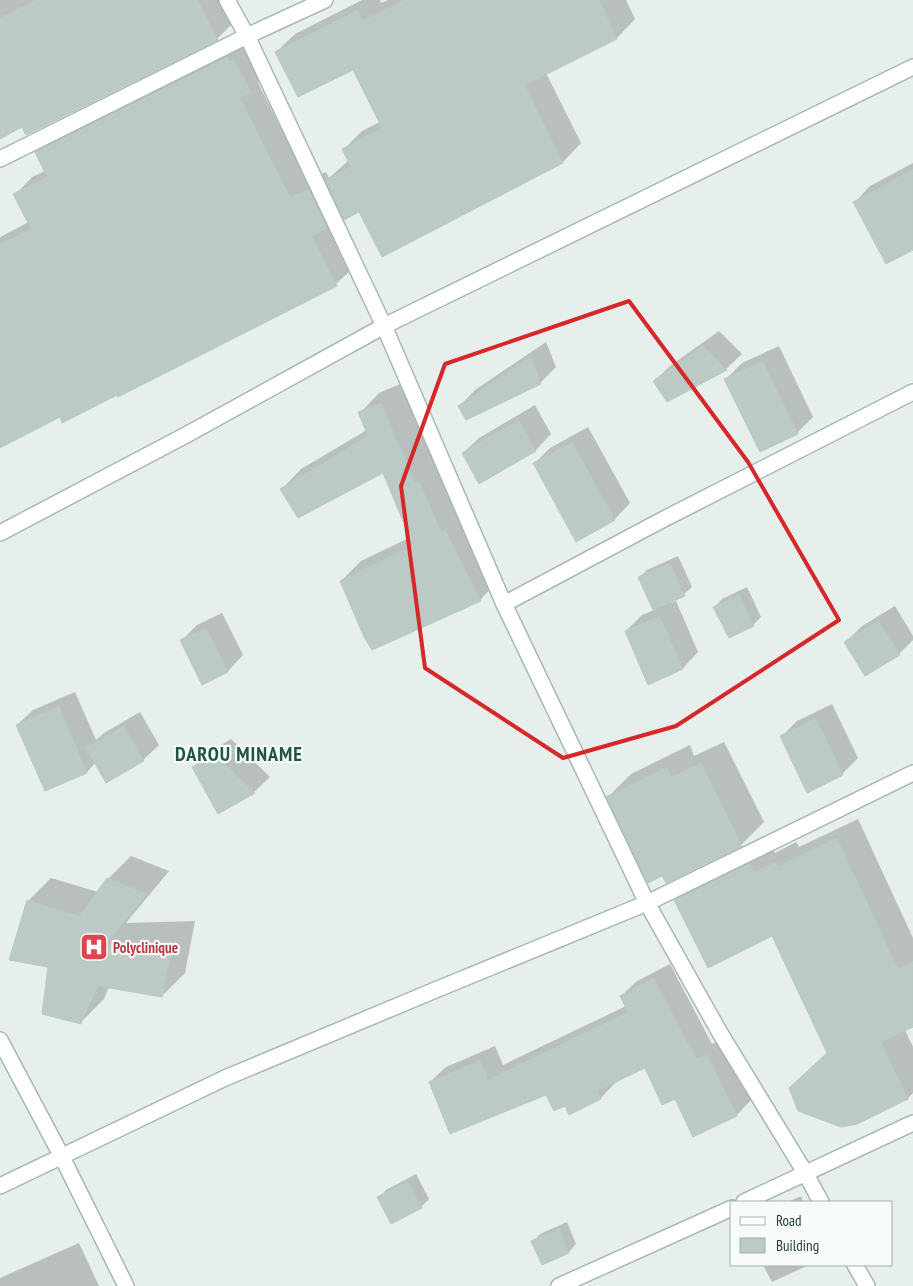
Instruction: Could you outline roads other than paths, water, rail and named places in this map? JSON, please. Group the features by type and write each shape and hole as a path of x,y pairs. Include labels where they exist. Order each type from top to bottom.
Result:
{"street":[{"path":"227,0 247,36 384,326 504,604 647,903 720,1033 820,1201"},
{"path":"0,159 247,36 325,0"},
{"path":"0,533 186,435 384,326 913,67"},
{"path":"504,604 662,520 913,392"},
{"path":"0,1186 61,1155 234,1074 647,903 913,773"},
{"path":"0,1040 61,1155 126,1286"},
{"path":"746,1201 913,1123"},
{"path":"559,1286 730,1209"},
{"path":"856,1266 867,1286"}],"place":[{"name":"Polyclinique","path":"94,947"}],"district":[{"name":"DAROU MINAME","path":"239,754"}]}
